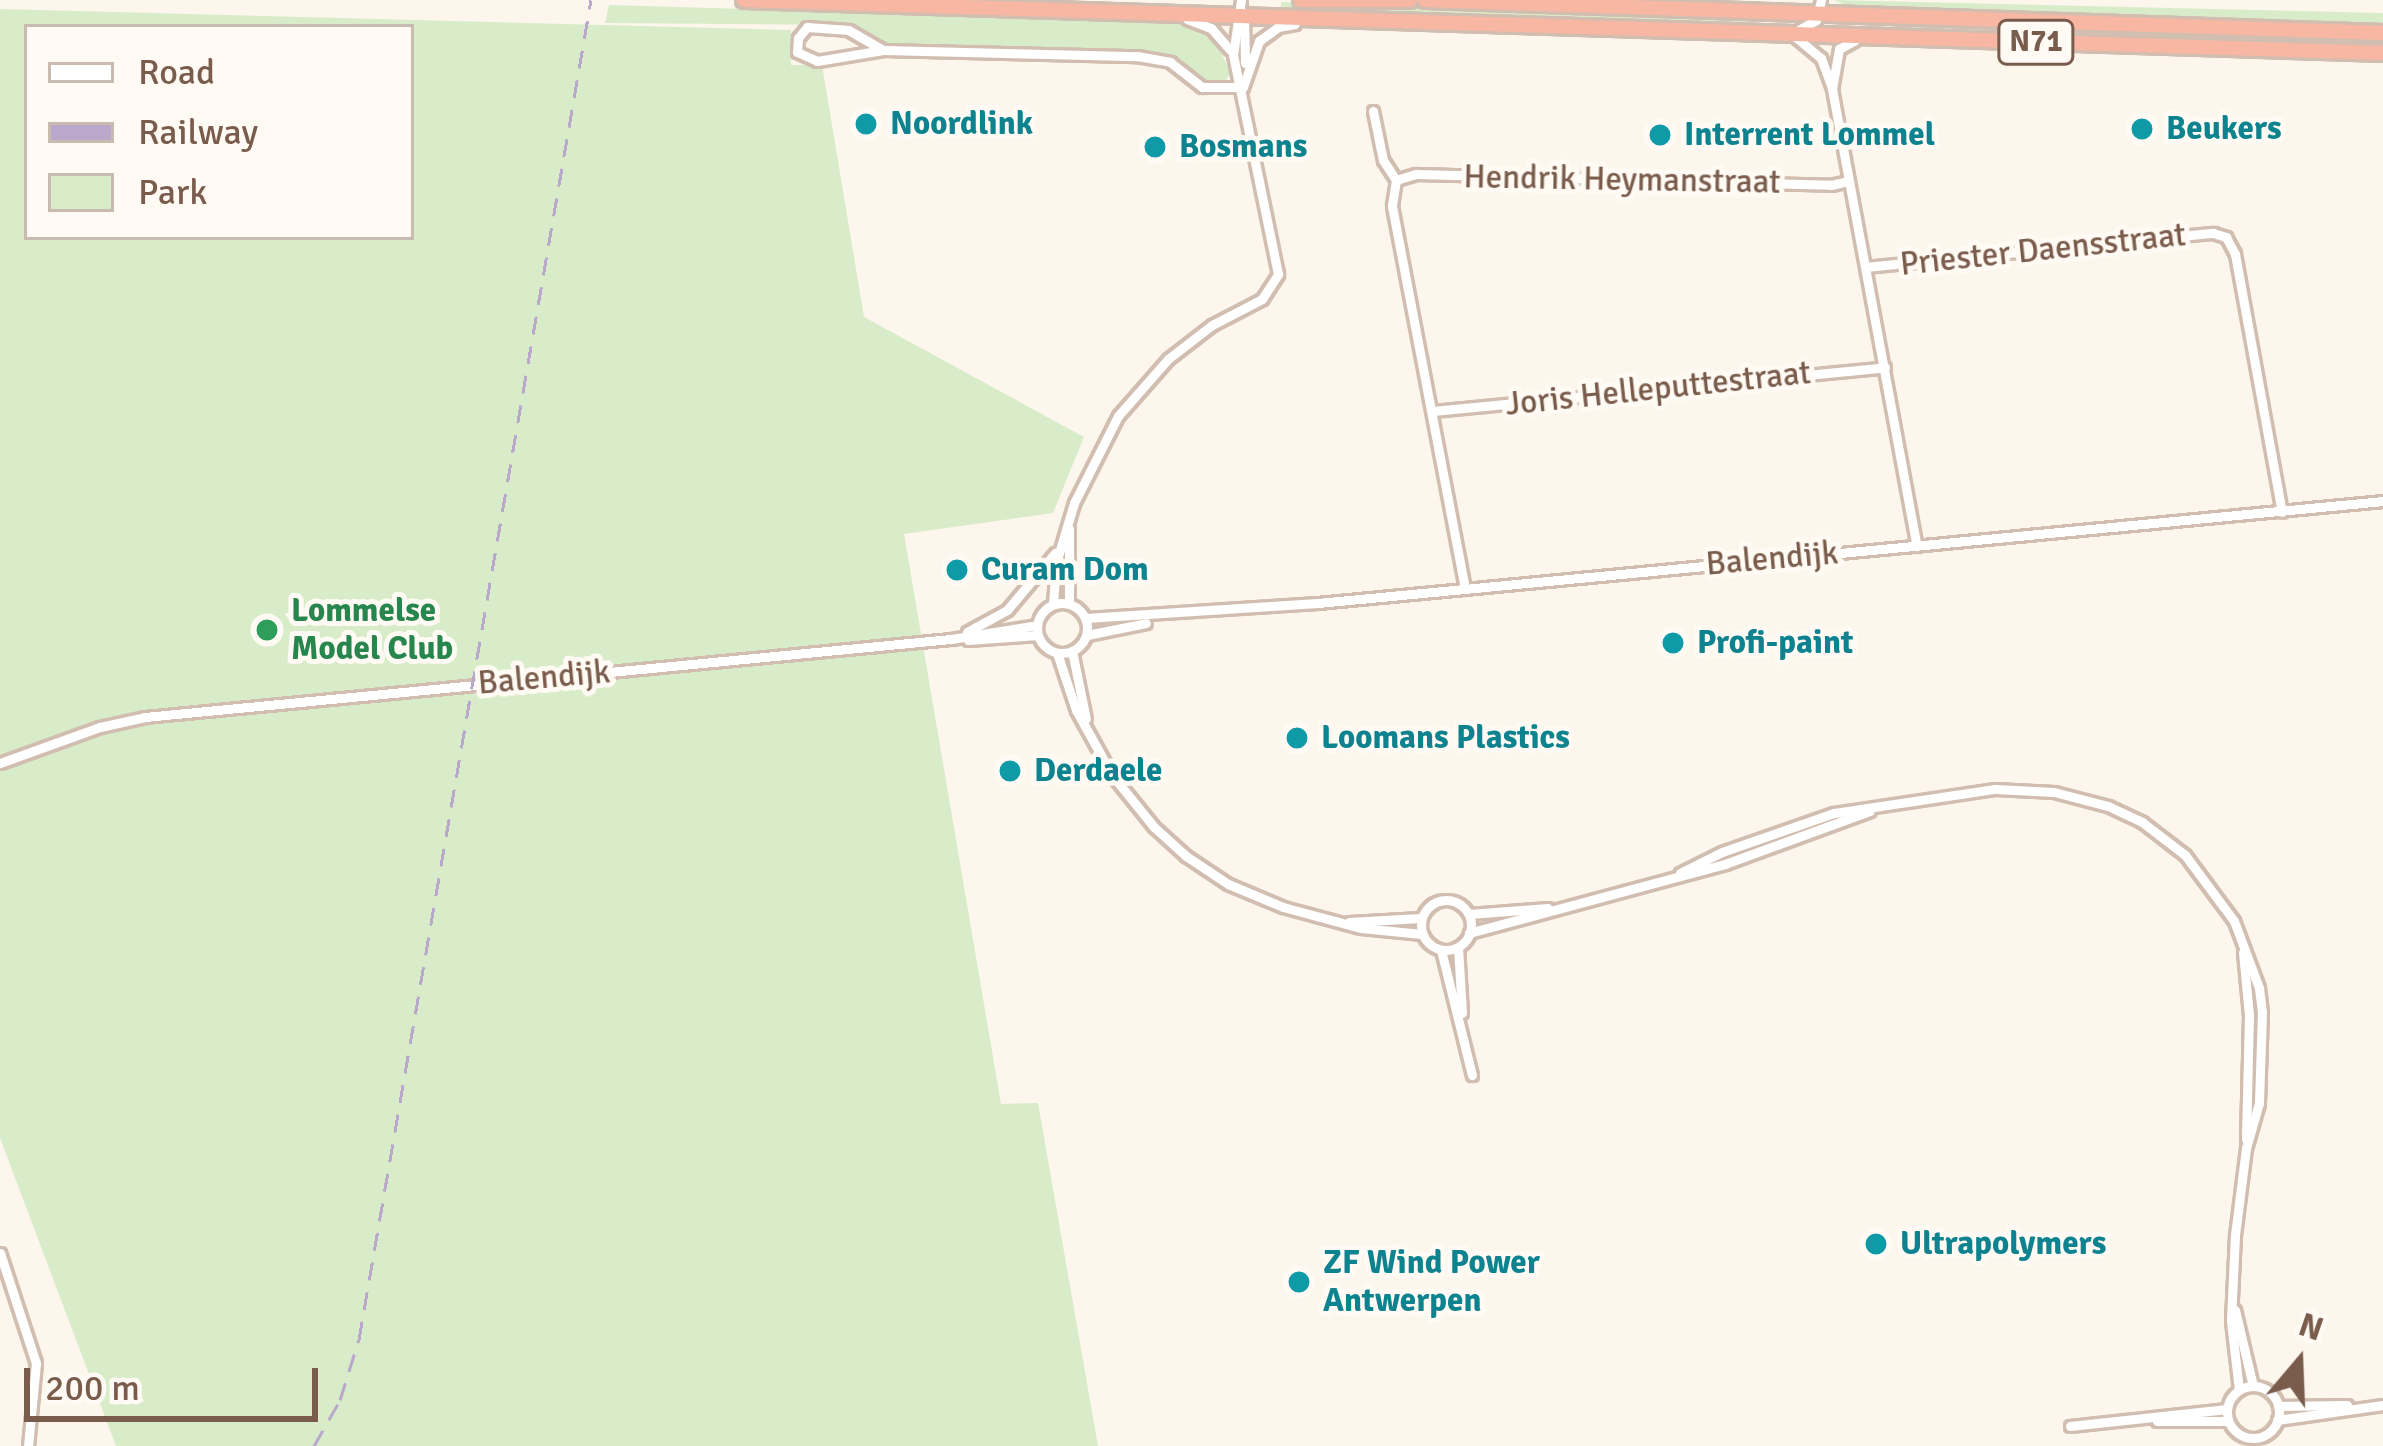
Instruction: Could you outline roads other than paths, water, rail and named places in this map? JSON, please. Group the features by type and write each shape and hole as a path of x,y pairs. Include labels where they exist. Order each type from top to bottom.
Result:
{"highway":[{"name":"N71","path":"744,0 1159,11 1240,7 1339,18 2383,53"},
{"path":"1301,0 1410,0"},
{"name":"N71","path":"1425,0 1823,4 1846,11 2383,33"}],"street":[{"path":"1823,4 1816,20 1792,34 1821,58 1832,89 1917,546"},
{"path":"1233,55 1240,7"},
{"path":"1240,7 1243,87"},
{"path":"951,639 1007,610 1060,543 1098,447 1141,387 1182,347 1262,299 1274,282 1276,250 1233,55 1211,28 1159,11"},
{"path":"1243,87 1255,48 1269,31 1339,18"},
{"path":"883,50 849,30 808,27 798,38 797,52 818,61 846,61 883,50 1138,56 1170,62 1202,87 1243,87"},
{"path":"1832,89 1838,49 1870,36"},
{"path":"1373,111 1383,160 1396,180 1392,206 1465,589"},
{"name":"Hendrik Heymanstraat","path":"1396,180 1416,174 1831,185 1849,181"},
{"name":"Priester Daensstraat","path":"1865,267 2202,234 2226,237 2235,254 2282,512"},
{"name":"Joris Helleputtestraat","path":"1432,411 1885,367"},
{"name":"Balendijk","path":"1086,618 1162,617 2383,501"},
{"path":"1069,524 1069,603"},
{"path":"1060,543 1053,604 1037,630 1058,653 1088,730 1127,797 1186,856 1249,894 1347,922 1422,934 1441,950 1462,1019 1472,1075"},
{"path":"1053,604 1069,603 1086,618 1087,635 1072,651 1058,653"},
{"name":"Balendijk","path":"1087,635 1162,617"},
{"name":"Balendijk","path":"0,763 100,727 145,717 1037,630"},
{"path":"1072,651 1088,730"},
{"path":"1462,1019 1458,947 1469,933 1680,873 1877,807 1962,790 2018,789 2108,806 2157,832 2197,866 2234,921 2243,946 2256,1046 2233,1305 2239,1390 2227,1408 2228,1421 2238,1434 2256,1442 2277,1420 2278,1406 2269,1392 2253,1386 2239,1390"},
{"path":"1347,922 1421,918 1439,900 1456,902 1468,914 1469,933"},
{"path":"1468,914 1560,908"},
{"path":"1421,918 1422,934"},
{"path":"1441,950 1458,947"},
{"path":"0,1253 36,1363 28,1446"},
{"path":"2233,1305 2253,1386"},
{"path":"2278,1406 2380,1405"},
{"path":"2277,1420 2380,1405"},
{"path":"2070,1426 2227,1408"},
{"path":"2146,1420 2228,1421"},
{"path":"2269,1432 2271,1446"}],"railway":[{"path":"314,1446 340,1400 359,1339 591,0"}],"place":[{"name":"Noordlink","path":"866,124"},
{"name":"Beukers","path":"2142,129"},
{"name":"Interrent Lommel","path":"1660,135"},
{"name":"Bosmans","path":"1155,147"},
{"name":"Curam Dom","path":"957,570"},
{"name":"Lommelse Model Club","path":"267,630"},
{"name":"Profi-paint","path":"1673,643"},
{"name":"Loomans Plastics","path":"1297,738"},
{"name":"Derdaele","path":"1010,771"},
{"name":"Ultrapolymers","path":"1876,1244"},
{"name":"ZF Wind Power Antwerpen","path":"1299,1282"}]}
